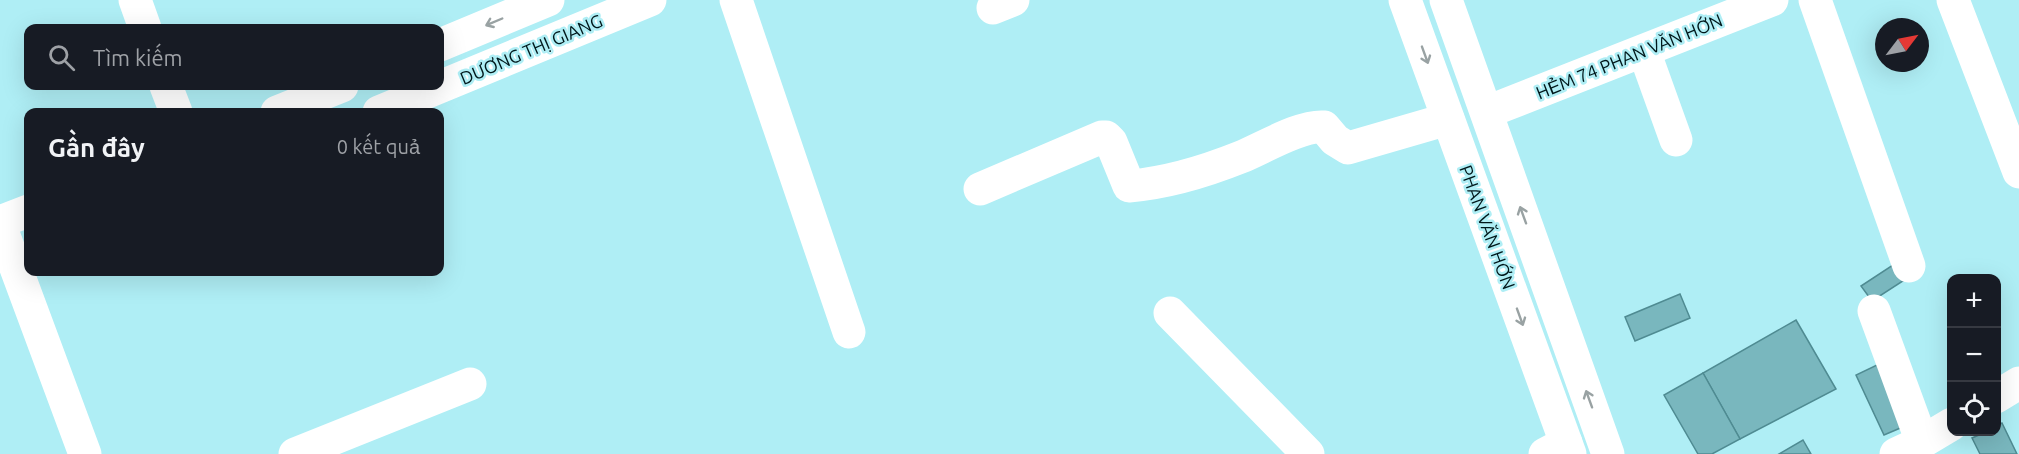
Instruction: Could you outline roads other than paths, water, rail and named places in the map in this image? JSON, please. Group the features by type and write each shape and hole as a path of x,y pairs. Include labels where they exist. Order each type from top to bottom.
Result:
{"street":[{"path":"135,0 144,24"},
{"path":"444,43 548,0"},
{"name":"DƯƠNG THỊ GIANG","path":"444,85 650,0"},
{"path":"736,0 849,332"},
{"name":"PHAN VĂN HỚN","path":"1405,0 1448,119 1560,450"},
{"name":"PHAN VĂN HỚN","path":"1446,0 1608,454"},
{"name":"HẺM 74 PHAN VĂN HỚN","path":"1487,112 1772,0"},
{"path":"1815,0 1909,266"},
{"path":"1953,0 2019,172"},
{"path":"1644,51 1676,140"},
{"path":"168,90 174,108"},
{"path":"287,108 332,90"},
{"name":"DƯƠNG THỊ GIANG","path":"388,108 431,90"},
{"path":"980,189 1102,137 1106,137 1111,142 1129,186 1217,166 1318,126 1324,127 1335,140 1348,148 1448,119"},
{"path":"24,217 8,242 85,454"},
{"path":"1874,311 1909,448 1947,427"},
{"path":"1170,313 1308,454"},
{"path":"2001,394 2019,383"},
{"path":"295,454 470,384"}]}
